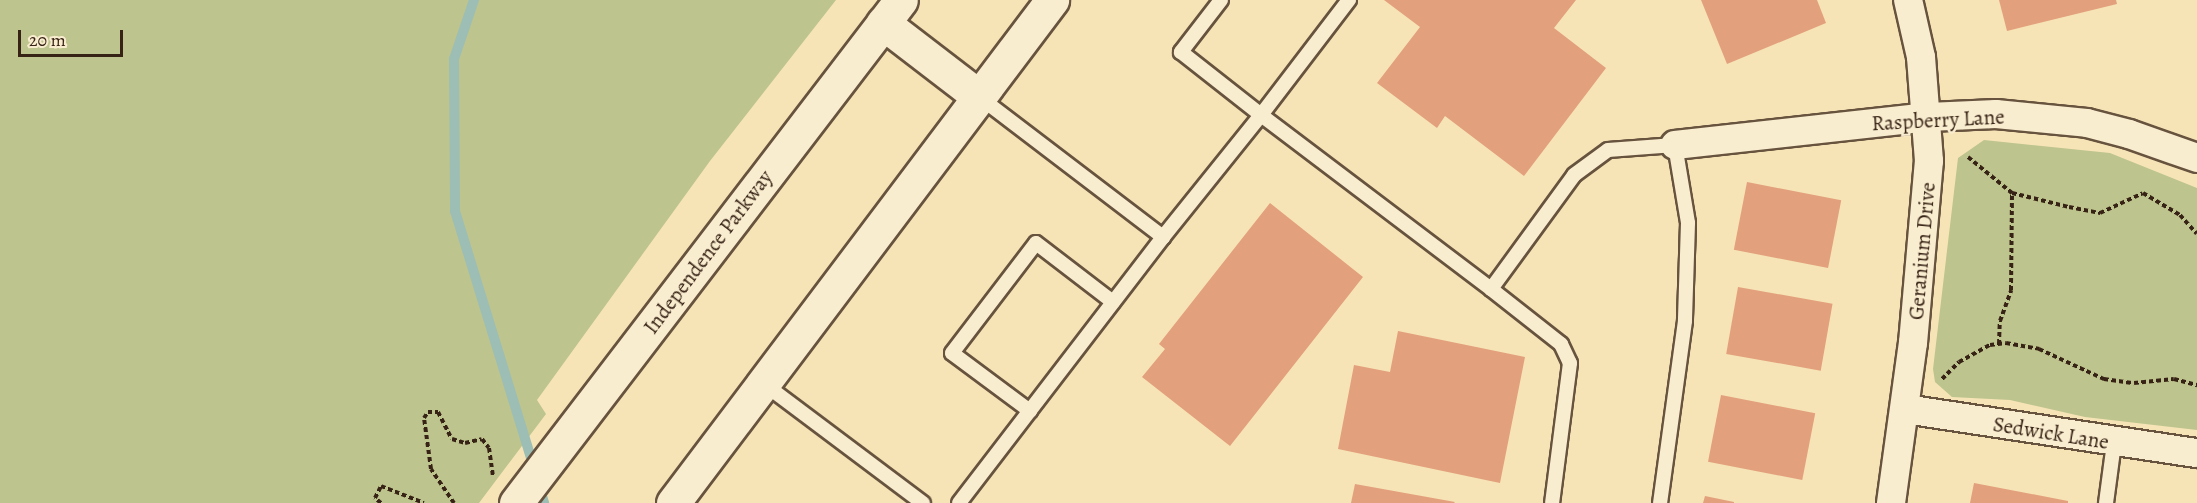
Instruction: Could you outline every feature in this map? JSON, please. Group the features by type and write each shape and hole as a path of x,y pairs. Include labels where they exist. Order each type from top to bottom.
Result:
{"main road":[{"path":"673,503 977,95 1052,0"},
{"path":"892,11 977,95"},
{"name":"Independence Parkway","path":"518,500 892,11"}],"street":[{"name":"Geranium Drive","path":"1891,503 1905,409 1928,205 1928,117 1908,0"},
{"name":"Raspberry Lane","path":"1675,145 1928,117 1996,114 2087,123 2129,134 2197,158"},
{"name":"Sedwick Lane","path":"1905,409 2114,443 2197,453"}],"lane":[{"path":"1221,0 1181,52 1260,115 1561,344 1570,363 1552,503"},
{"path":"959,503 1348,0"},
{"path":"977,95 1163,237"},
{"path":"1491,290 1574,176 1608,150 1675,145 1688,223 1686,321 1660,503"},
{"path":"1030,411 952,353 1036,243 1113,302"},
{"path":"763,383 923,503"},
{"path":"2106,503 2114,443"}],"path":[{"path":"1968,157 2012,193 2100,213 2144,193 2180,215 2197,234"},
{"path":"1999,344 2000,321 2011,290 2012,193"},
{"path":"1942,379 1959,362 1999,344 2039,349 2104,380 2134,383 2174,379 2197,385"},
{"path":"454,503 442,491 431,469 424,418 428,412 438,412 452,439 465,443 482,439 489,448 493,478"},
{"path":"381,503 375,498 381,486 424,503"}],"green space":[{"path":"0,0 836,0 710,161 537,400 546,414 479,503 0,503"},
{"path":"1984,140 2110,153 2197,188 2197,430 2085,417 2010,400 1952,397 1935,382 1933,369 1958,158"}],"building":[{"path":"1384,0 1576,0 1554,28 1606,68 1524,176 1445,116 1437,128 1377,83 1420,27"},
{"path":"1701,0 1817,0 1826,23 1727,64"},
{"path":"1999,0 2116,0 2117,4 2007,31"},
{"path":"1747,182 1841,200 1828,268 1734,250"},
{"path":"1270,203 1363,277 1230,446 1142,377 1165,349 1159,344"},
{"path":"1738,287 1833,304 1821,371 1726,354"},
{"path":"1398,331 1525,357 1500,483 1338,449 1354,365 1390,372"},
{"path":"1721,395 1815,413 1802,480 1708,462"},
{"path":"1974,483 2068,501 2068,503 1970,503"},
{"path":"1355,484 1455,502 1351,503"},
{"path":"1705,496 1734,502 1734,503 1703,503"}],"waterway":[{"path":"474,0 454,59 455,211 534,468"},
{"path":"538,483 544,503"}]}
